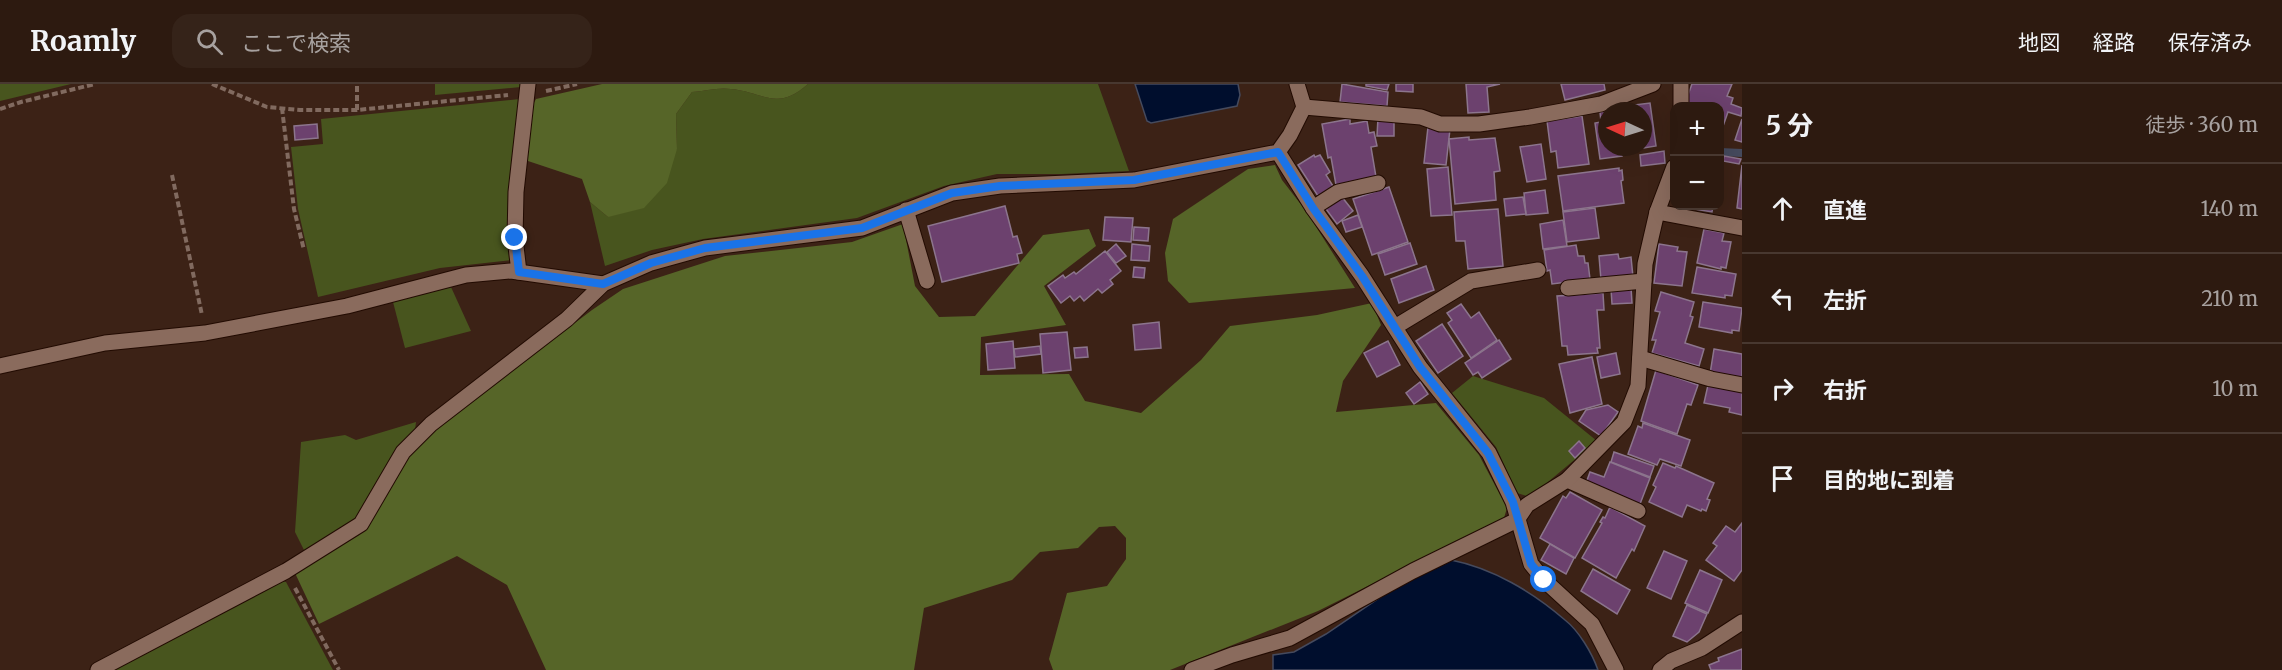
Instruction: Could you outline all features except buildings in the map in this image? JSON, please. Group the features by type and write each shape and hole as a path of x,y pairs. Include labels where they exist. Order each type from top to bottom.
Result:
{"street":[{"path":"99,670 286,571 361,524 403,452 430,424 567,319 603,284 651,263 705,248 862,228 952,193 1000,186 1134,180 1278,152 1290,135 1304,107 1297,84"},
{"path":"1304,107 1422,117 1440,124 1479,124 1601,104 1653,84"},
{"path":"1680,84 1681,102"},
{"path":"519,272 515,238 516,192 528,89"},
{"path":"1278,152 1420,367 1488,453 1513,502 1531,564 1544,580 1592,624 1616,670"},
{"path":"1192,670 1232,655 1290,638 1413,571 1517,520 1527,505 1567,480 1624,422 1638,386 1645,264 1657,212 1670,178"},
{"path":"1313,208 1338,192 1378,183"},
{"path":"906,210 927,281"},
{"path":"1657,212 1742,228"},
{"path":"1395,327 1470,281 1538,270"},
{"path":"0,366 105,343 206,333 347,306 466,275 511,271 603,284"},
{"path":"1568,288 1644,281"},
{"path":"1640,358 1711,379 1742,385"},
{"path":"1567,480 1638,511"},
{"path":"1660,670 1671,661 1702,648 1742,622"}],"path":[{"path":"0,110 21,102 94,84"},
{"path":"212,84 267,107 357,110 577,84"},
{"path":"357,84 357,110"},
{"path":"282,108 294,208 304,250"},
{"path":"172,175 206,333"},
{"path":"286,571 339,670"}],"green space":[{"path":"0,84 71,84 0,101"},
{"path":"435,84 521,84 521,87 435,95"},
{"path":"602,84 808,84 788,97 779,99 726,89 692,92 676,114 677,149 667,183 644,208 608,217 590,202 582,179 525,160 531,108 536,99"},
{"path":"808,84 1098,84 1129,171 997,174 944,186 857,218 703,239 652,250 605,266 590,202 608,217 677,149 676,114 692,92 726,89 779,99 788,97"},
{"path":"520,99 513,260 440,268 318,297 298,209 291,147 323,144 321,119"},
{"path":"1275,165 1282,180 1306,211 1355,288 1189,303 1168,281 1165,253 1173,219 1248,169"},
{"path":"903,224 915,286 939,317 975,316 1043,235 1089,229 1096,246 1044,286 1066,325 981,337 980,375 1069,374 1085,401 1141,413 1201,360 1230,326 1317,315 1372,303 1381,325 1343,381 1336,412 1436,403 1479,455 1507,508 1504,518 1318,611 1170,670 1053,670 1049,659 1067,593 1107,586 1126,559 1126,538 1115,526 1099,527 1078,548 1040,552 1012,580 924,608 914,670 546,670 507,585 457,556 319,624 295,573 359,535 371,520 406,459 421,442 592,310 623,289 725,256 852,242"},
{"path":"451,287 471,331 405,348 393,302"},
{"path":"1473,376 1544,398 1597,441 1530,497 1517,493 1496,447 1452,393"},
{"path":"416,422 415,430 359,518 305,552 295,532 301,442 345,435 356,440"},
{"path":"279,581 286,582 333,670 113,670"}],"water":[{"path":"1135,84 1238,84 1240,95 1237,106 1151,123 1147,121"},
{"path":"1451,560 1497,575 1526,591 1553,610 1580,636 1598,670 1273,670 1273,655 1294,652 1326,634 1394,588"}],"waterway":[{"path":"1724,152 1742,153"}],"route":[{"path":"515,238 519,272 603,284 651,263 705,248 862,228 952,193 1000,186 1134,180 1278,152 1420,367 1488,453 1513,502 1531,564 1544,580"}]}
